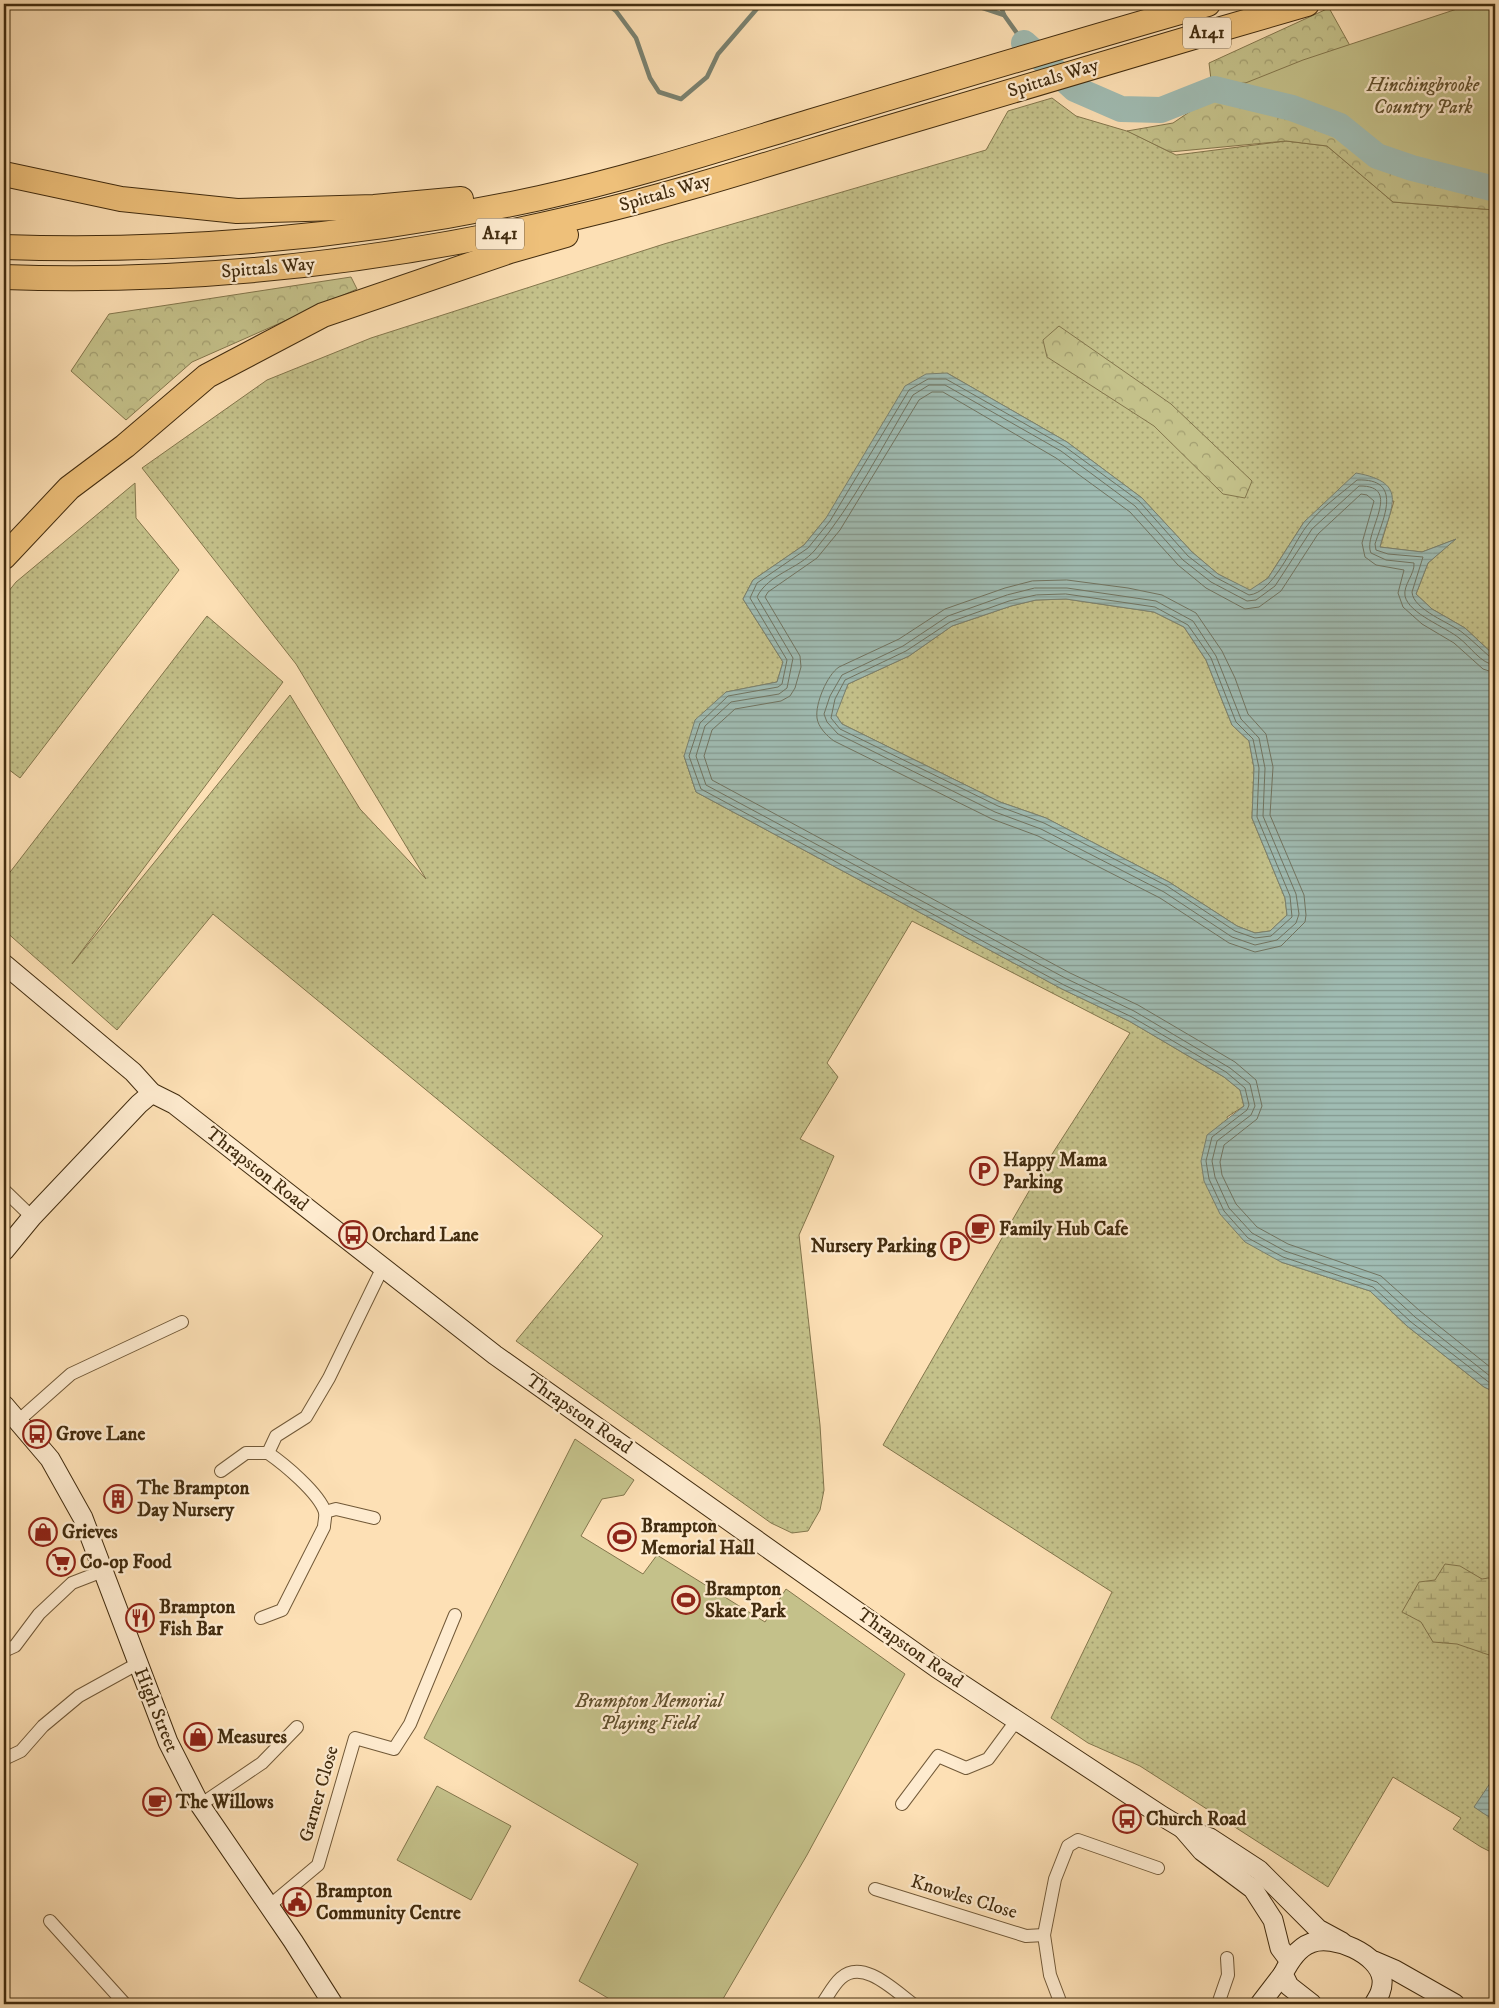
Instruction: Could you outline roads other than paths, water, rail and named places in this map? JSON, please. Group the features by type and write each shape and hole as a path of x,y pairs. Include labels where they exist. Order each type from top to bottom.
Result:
{"highway":[{"name":"Spittals Way","path":"4,247 147,247 268,240 333,233 462,214 543,197 642,172 966,74 1208,4"},
{"name":"Spittals Way","path":"4,277 159,276 230,272 371,256 450,244 572,218 717,178 1307,4"},
{"path":"4,174 120,199 237,211 374,207 460,200 642,172"},
{"path":"4,557 69,488 207,376 323,314 510,251 631,216 717,178"}],"main road":[{"name":"Thrapston Road","path":"4,964 133,1072 152,1093 174,1104 382,1269 503,1361 1016,1722 1182,1828 1210,1838 1260,1870 1318,1930 1455,2004"},
{"path":"4,1251 32,1217 139,1104 152,1093"},
{"name":"High Street","path":"4,1405 50,1459 83,1518 168,1742 200,1805 333,2004"},
{"name":"Thrapston Road","path":"1182,1828 1202,1851 1253,1889 1269,1910 1274,1920 1289,1986 1310,2004"},
{"path":"1260,2004 1286,1967 1310,1943 1323,1941 1342,1942"},
{"path":"1374,1961 1382,1978 1381,1992 1374,2004"}],"street":[{"path":"4,1190 32,1217"},
{"path":"268,1453 276,1436 306,1417 329,1378 382,1269"},
{"path":"18,1420 71,1374 182,1322"},
{"path":"221,1472 246,1453 268,1453 282,1463 318,1499 325,1512 324,1528 282,1610 261,1618"},
{"path":"325,1512 336,1509 374,1518"},
{"path":"4,1651 15,1646 39,1614 72,1583 103,1571"},
{"name":"Garner Close","path":"269,1906 318,1865 355,1738 394,1749 410,1724 455,1615"},
{"path":"4,1759 21,1751 44,1726 79,1696 137,1664"},
{"path":"902,1804 938,1756 966,1768 988,1759 1016,1722"},
{"path":"200,1805 262,1763 297,1727"},
{"path":"1061,2004 1050,1975 1044,1935 1055,1879 1068,1846 1078,1840 1158,1868"},
{"name":"Knowles Close","path":"874,1889 1026,1936 1044,1935"},
{"path":"50,1921 124,2004"},
{"path":"1218,2004 1228,1975 1227,1958"},
{"path":"822,2004 841,1978 852,1972 872,1974 913,2004"}],"water":[{"path":"947,373 1067,442 1142,498 1192,552 1218,574 1250,590 1268,578 1304,522 1356,473 1373,477 1385,483 1391,491 1391,510 1380,547 1422,552 1456,539 1428,563 1416,594 1432,609 1465,628 1495,656 1495,1392 1484,1387 1407,1326 1370,1291 1281,1262 1245,1242 1220,1214 1204,1181 1201,1161 1207,1135 1244,1106 1240,1090 1224,1077 1129,1021 1062,989 696,792 684,756 695,720 726,692 777,682 783,662 743,599 753,580 804,545 826,518 905,386 926,374","holes":["1066,599 1154,612 1184,627 1206,660 1232,725 1249,741 1254,768 1252,818 1285,898 1287,915 1270,931 1255,933 1237,926 1169,882 1046,818 1000,802 842,724 836,715 848,684 909,656 952,626 1011,606 1036,600"]},
{"path":"1495,1776 1495,1821 1474,1807"}],"waterway":[{"path":"607,4 616,11 636,38 650,78 659,92 681,99 707,77 718,54 761,4"},
{"path":"971,4 1004,15 1024,43"},
{"path":"1000,4 1004,15"},
{"path":"1024,43 1075,89 1121,109 1161,110 1214,89 1292,108 1340,126 1377,156 1412,168 1495,189"}],"place":[{"name":"Happy Mama Parking","path":"984,1171"},
{"name":"Family Hub Cafe","path":"980,1229"},
{"name":"Orchard Lane","path":"353,1235"},
{"name":"Nursery Parking","path":"955,1246"},
{"name":"Grove Lane","path":"37,1434"},
{"name":"The Brampton Day Nursery","path":"118,1499"},
{"name":"Grieves","path":"43,1532"},
{"name":"Brampton Memorial Hall","path":"622,1537"},
{"name":"Co-op Food","path":"61,1562"},
{"name":"Brampton Skate Park","path":"686,1600"},
{"name":"Brampton Fish Bar","path":"140,1618"},
{"name":"Measures","path":"198,1737"},
{"name":"The Willows","path":"157,1802"},
{"name":"Church Road","path":"1127,1819"},
{"name":"Brampton Community Centre","path":"297,1902"}],"park label":[{"name":"Hinchingbrooke Country Park","path":"1423,96"},
{"name":"Brampton Memorial Playing Field","path":"649,1712"}]}
